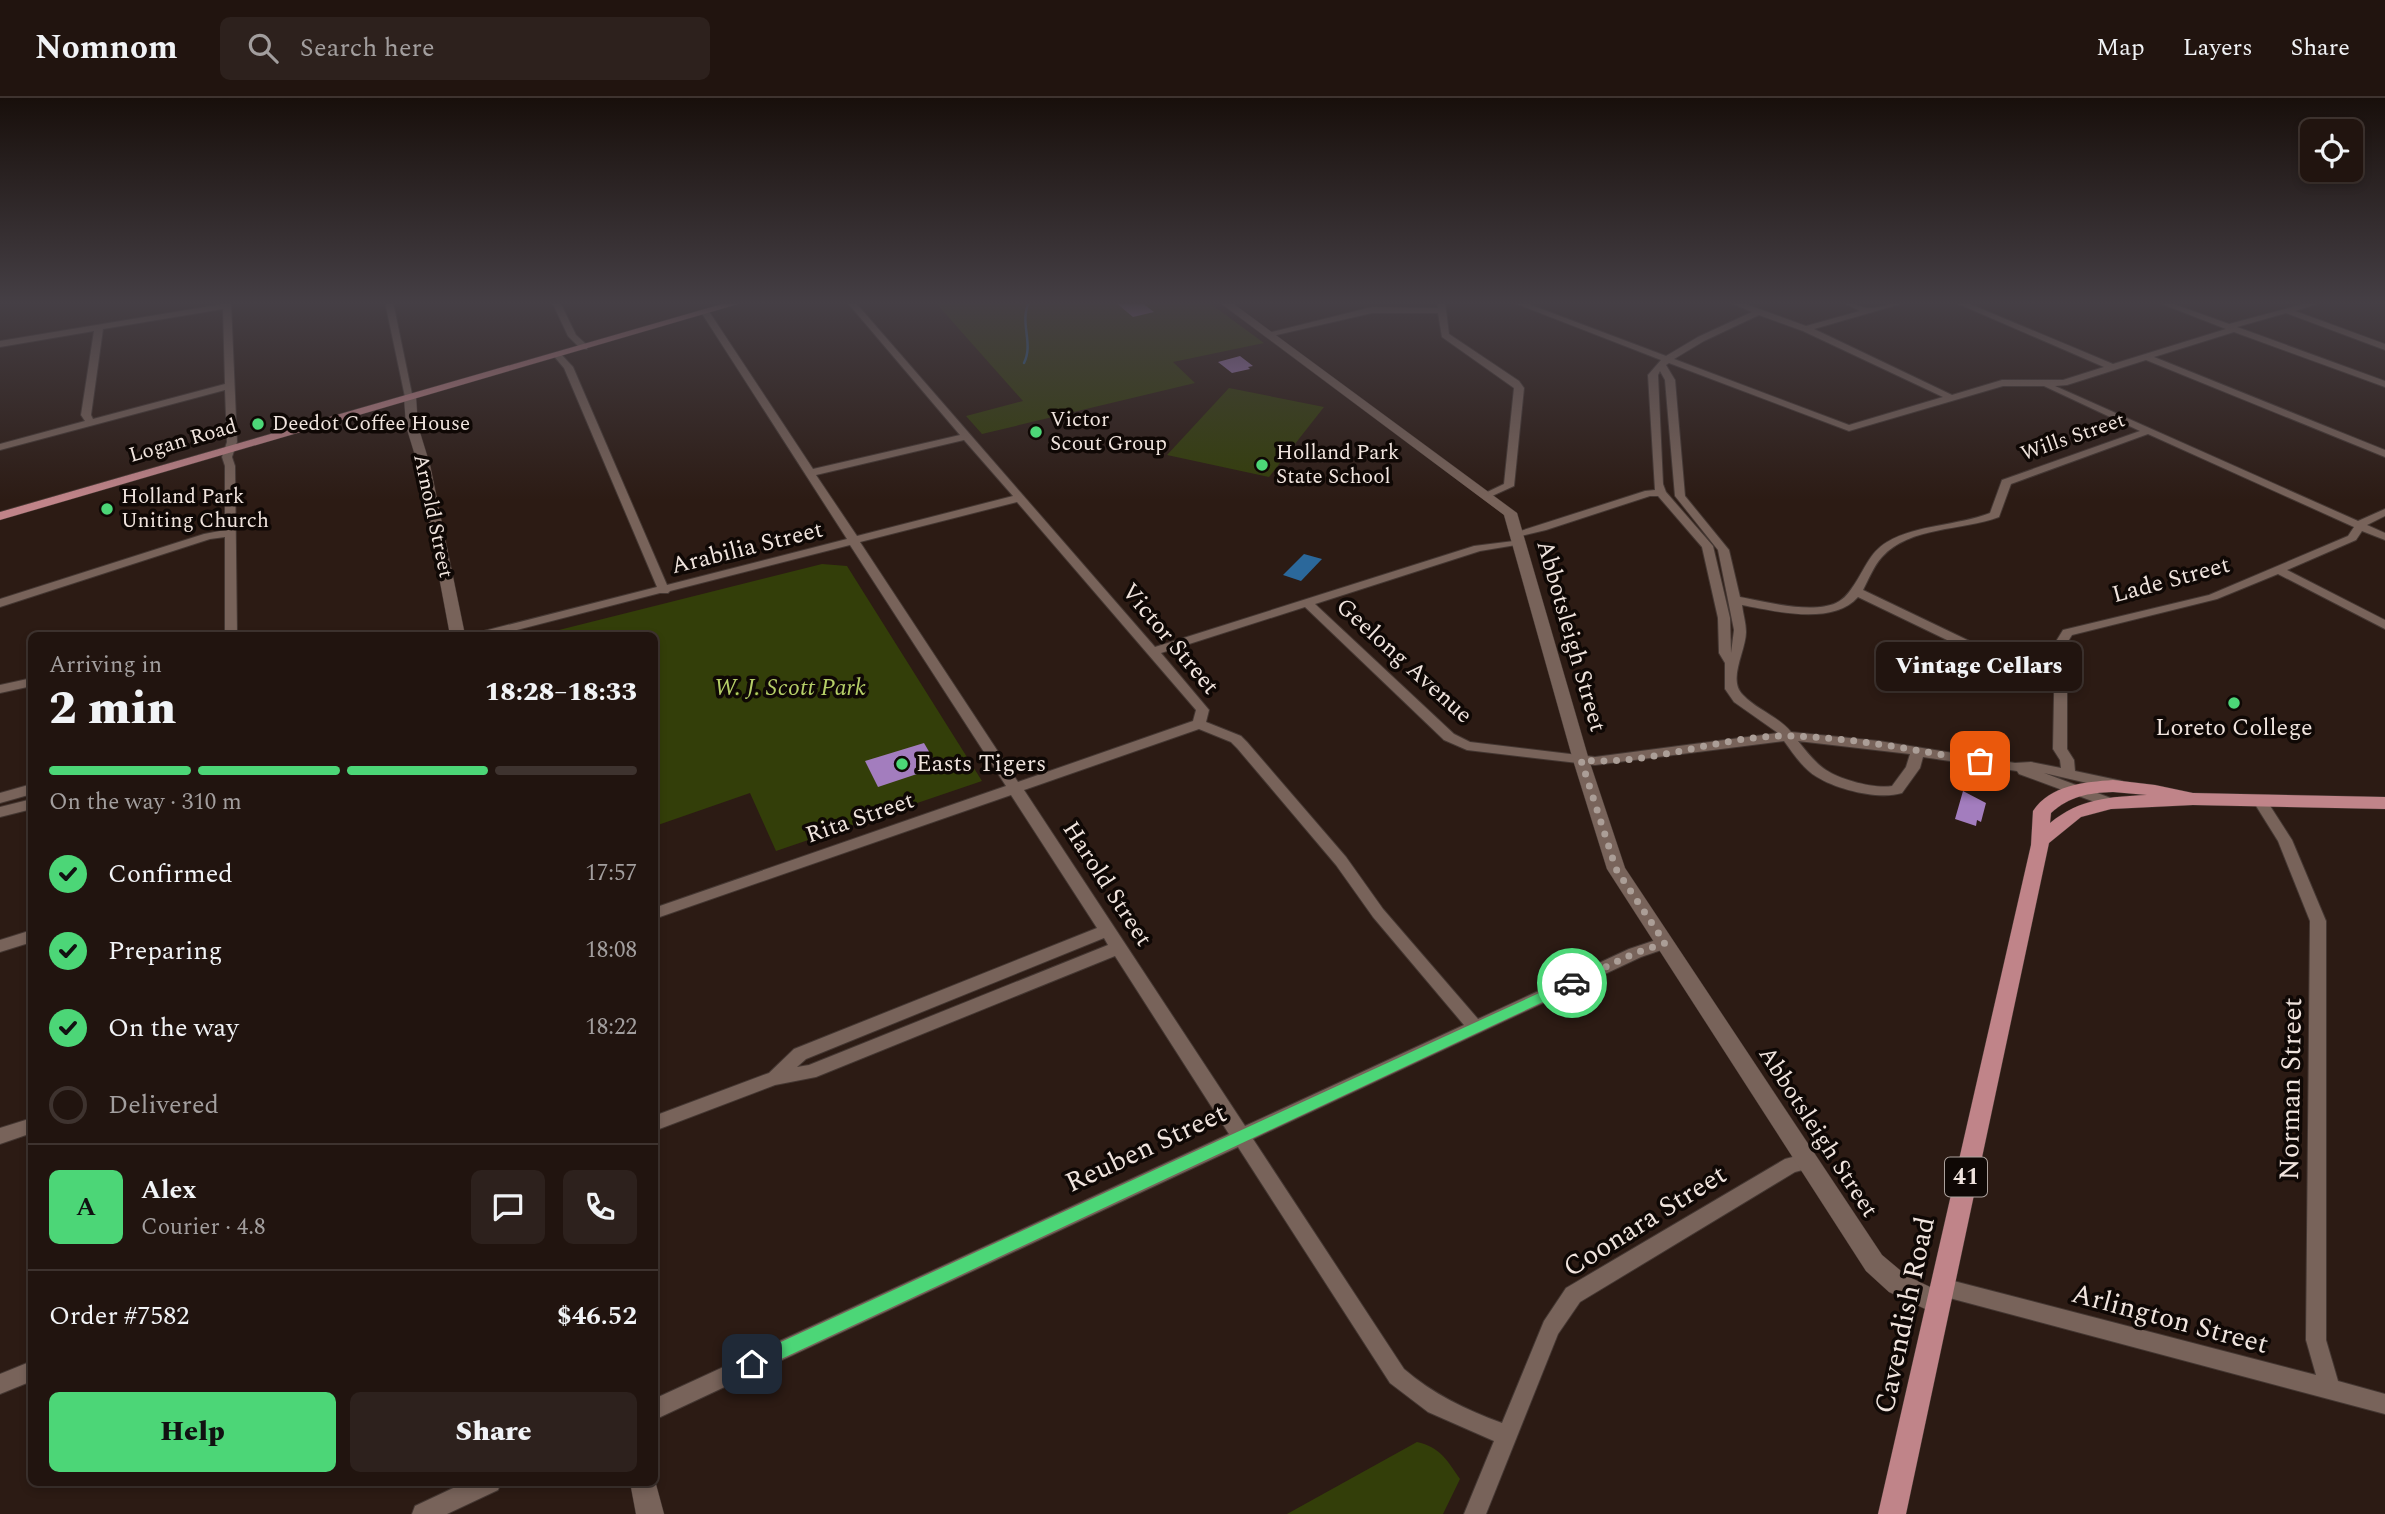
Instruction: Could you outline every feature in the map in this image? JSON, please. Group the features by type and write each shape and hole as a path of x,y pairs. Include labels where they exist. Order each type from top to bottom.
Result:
{"main road":[{"name":"Logan Road","path":"0,516 511,368"},
{"path":"2071,782 2193,799"},
{"name":"Cavendish Road","path":"1892,1514 2040,841 2039,820 2042,811 2071,782"},
{"path":"2040,841 2075,812 2111,803 2193,799 2385,803"}],"street":[{"path":"90,422 86,415 93,368"},
{"path":"228,368 230,449 227,457 230,466 228,632"},
{"path":"404,368 410,397"},
{"path":"568,368 664,591"},
{"name":"Harold Street","path":"742,368 1397,1376 1414,1392 1448,1413 1508,1436"},
{"name":"Victor Street","path":"908,368 1203,710 1199,724 1236,739 1476,1028"},
{"name":"Abbotsleigh Street","path":"1315,368 1488,494 1510,513 1581,760 1616,869 1874,1263 1898,1284 1940,1295"},
{"path":"1488,494 1509,486 1519,388 1494,368"},
{"path":"1658,368 1653,375 1658,484 1661,493 1706,546 1724,618 1725,653 1731,663 1731,689 1787,736 1822,774 1877,792 1897,790 1913,768 1918,751"},
{"path":"1666,368 1670,380 1680,496 1723,550 1735,600 1740,630 1738,652 1731,663"},
{"path":"1680,368 1849,428 2002,383 2064,383 2114,368"},
{"path":"1888,368 1951,398"},
{"path":"2173,368 2385,454"},
{"path":"2342,368 2385,384"},
{"path":"2047,385 2385,537"},
{"path":"0,447 228,386"},
{"name":"Arnold Street","path":"410,397 412,426 424,465 457,632"},
{"name":"Wills Street","path":"1735,600 1814,611 1832,609 1850,599 1865,568 1890,544 1906,537 1995,515 2006,482 2019,475 2148,431"},
{"path":"810,473 967,436"},
{"path":"1153,652 1478,548 1517,538 1649,493 1661,493"},
{"name":"Arabilia Street","path":"496,632 856,542 1019,498"},
{"name":"Lade Street","path":"2071,782 2067,760 2060,749 2062,643 2067,634 2213,597 2355,537 2364,521 2385,512"},
{"path":"0,603 230,533"},
{"path":"2279,570 2385,625"},
{"path":"1855,591 2005,663"},
{"name":"Geelong Avenue","path":"1307,603 1449,737 1467,746 1493,752 1581,760 1624,758 1787,736 1918,751 2015,767 2071,782 2111,803"},
{"path":"0,689 28,683"},
{"name":"Rita Street","path":"658,913 1199,724"},
{"name":"Lade Street","path":"2051,776 2053,757 2060,749"},
{"path":"0,798 28,797"},
{"path":"0,812 28,798"},
{"name":"Norman Street","path":"2260,801 2285,840 2318,921 2316,1340 2330,1390"},
{"path":"774,1077 800,1054 1108,930"},
{"path":"0,946 28,937"},
{"name":"Reuben Street","path":"658,1407 1635,953 1665,943"},
{"path":"658,1122 774,1077 810,1072 1120,947"},
{"path":"0,1136 28,1126"},
{"name":"Coonara Street","path":"1475,1514 1550,1328 1573,1295 1791,1165 1808,1161"},
{"name":"Arlington Street","path":"1940,1295 2385,1404"},
{"path":"0,1384 28,1373"},
{"path":"423,1514 482,1486"},
{"path":"644,1486 650,1514"}],"green space":[{"path":"994,368 1179,368 1195,383 982,434 966,416 1023,401"},
{"path":"1229,388 1324,407 1269,477 1167,455"},
{"name":"W. J. Scott Park","path":"822,564 847,566 982,781 776,851 750,793 658,825 658,632 551,632"},
{"path":"1417,1442 1437,1451 1460,1479 1443,1514 1287,1514"}],"water":[{"path":"1304,554 1322,559 1301,581 1283,575"}],"building":[{"path":"1226,368 1250,369 1232,373"},
{"name":"Easts Tigers","path":"924,743 938,767 878,787 865,761"},
{"path":"1963,791 1986,803 1981,822 1977,820 1976,826 1955,819"}],"way so far":[{"path":"1572,983 1635,953 1665,943 1616,869 1581,760 1624,758 1787,736 1879,745 1980,761"}],"place":[{"name":"Deedot Coffee House","path":"258,424"},
{"name":"Victor Scout Group","path":"1036,432"},
{"name":"Holland Park State School","path":"1262,465"},
{"name":"Holland Park Uniting Church","path":"107,509"},
{"name":"Loreto College","path":"2234,703"},
{"name":"Vintage Cellars","path":"1980,761"},
{"name":"Easts Tigers","path":"902,764"}],"route":[{"path":"752,1364 1572,983"}]}
